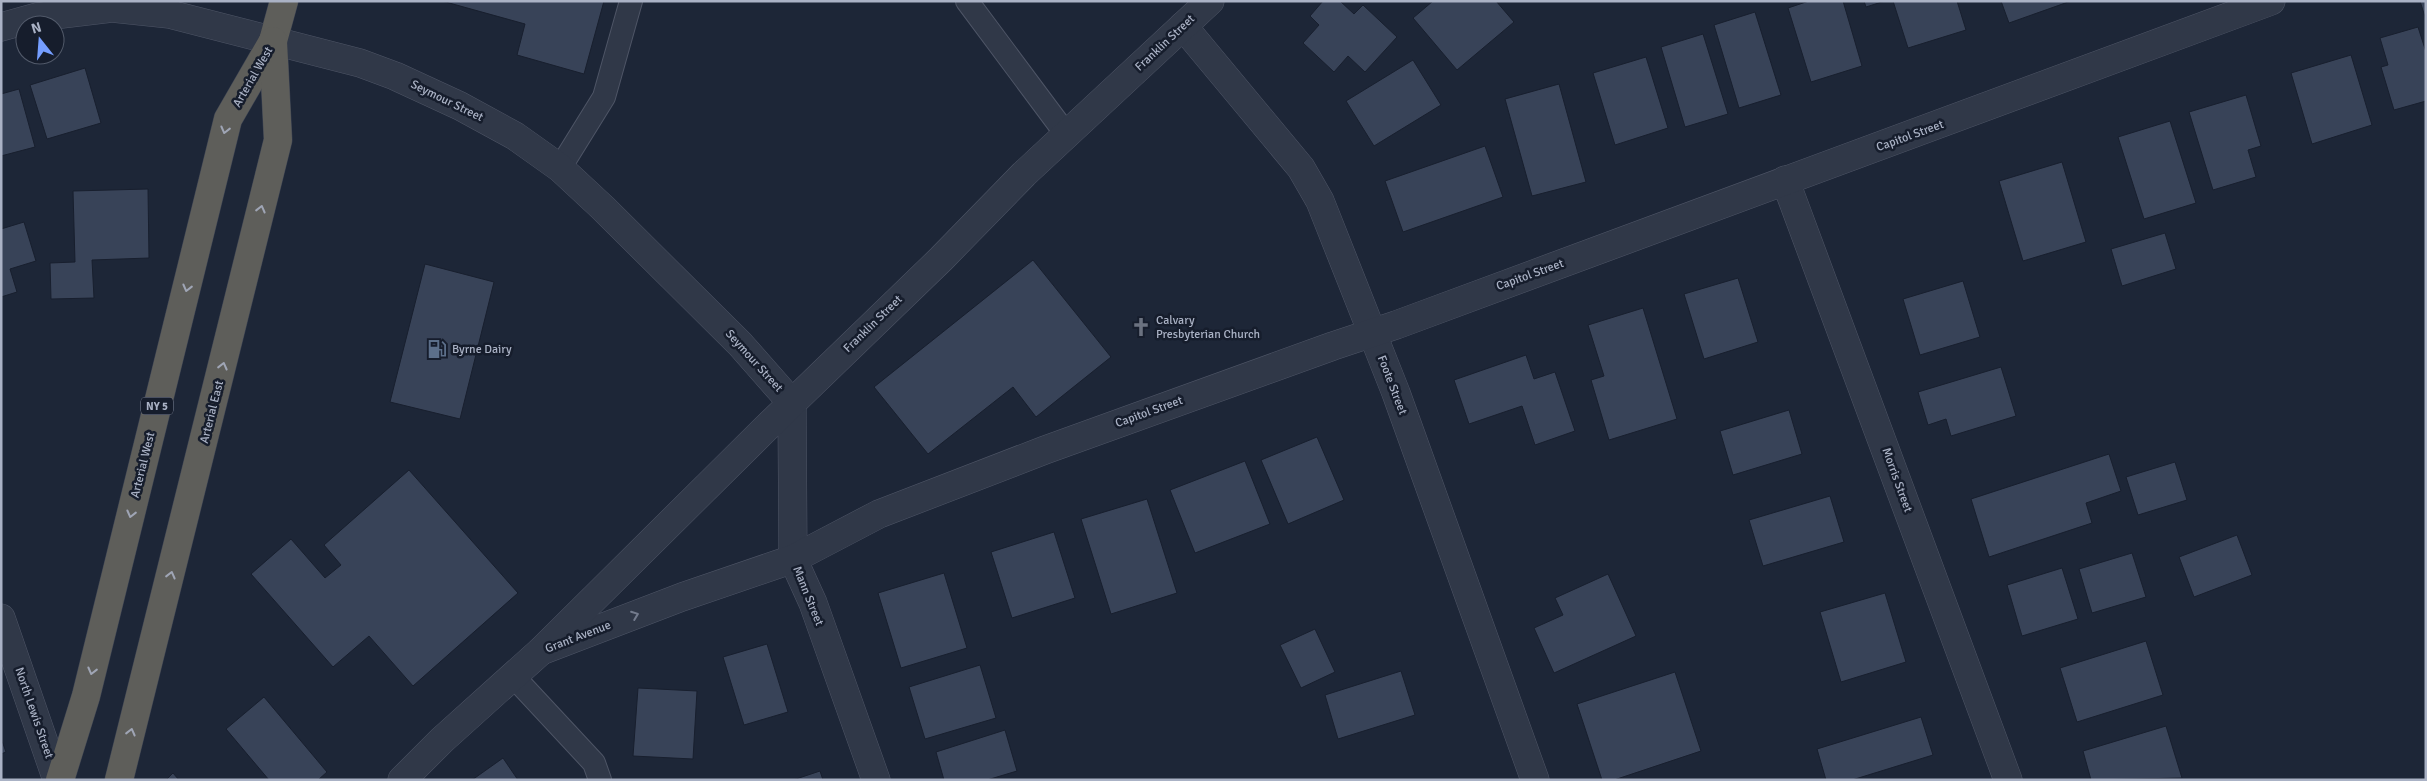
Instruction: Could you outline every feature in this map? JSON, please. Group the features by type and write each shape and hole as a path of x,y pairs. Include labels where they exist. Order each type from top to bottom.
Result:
{"highway":[{"name":"NY 5","path":"273,41 284,1"},
{"name":"Arterial West","path":"59,780 86,696 228,119 273,41"},
{"name":"Arterial East","path":"119,780 278,140 273,41"}],"street":[{"name":"Franklin Street","path":"541,651 1066,134 1210,1"},
{"name":"Capitol Street","path":"793,559 879,514 1045,450 1933,128 2271,1"},
{"name":"Seymour Street","path":"1,27 37,17 112,8 169,14 360,63 395,76 460,106 499,128 560,168 604,208 740,344 792,403"},
{"name":"Foote Street","path":"1183,26 1301,168 1320,201 1396,393 1535,780"},
{"name":"Morris Street","path":"1786,180 2008,780"},
{"name":"Mann Street","path":"792,403 793,559 813,603 876,780"},
{"name":"Grant Avenue","path":"402,780 442,740 541,651 682,597 793,559"},
{"name":"North Lewis Street","path":"1,618 59,780"}],"lane":[{"path":"560,168 604,97 631,1"},
{"path":"967,1 1066,134"},
{"path":"513,676 594,763 600,780"}],"building":[{"path":"442,1 604,1 584,74 517,55 525,24"},
{"path":"1323,1 1340,1 1354,14 1363,5 1397,37 1365,72 1348,56 1334,72 1303,43 1319,25 1310,16"},
{"path":"1433,1 1496,1 1514,22 1457,70 1413,18"},
{"path":"1809,1 1843,1 1862,66 1811,82 1788,8"},
{"path":"1864,1 1885,1 1866,7"},
{"path":"1893,1 1957,1 1966,30 1908,48"},
{"path":"2001,1 2071,1 2009,23"},
{"path":"2420,1 2426,1 2426,20"},
{"path":"1755,12 1781,95 1739,108 1714,25"},
{"path":"2418,27 2426,52 2426,101 2394,110 2381,67 2388,65 2380,38"},
{"path":"1703,34 1728,114 1685,127 1661,47"},
{"path":"2351,55 2372,125 2312,144 2291,73"},
{"path":"1646,57 1668,128 1615,145 1593,73"},
{"path":"1413,60 1441,105 1374,146 1346,101"},
{"path":"85,68 101,123 47,139 30,85"},
{"path":"1559,84 1586,182 1532,196 1505,99"},
{"path":"19,89 35,147 1,156 1,94"},
{"path":"2246,95 2261,146 2248,150 2256,177 2213,190 2189,112"},
{"path":"2170,121 2196,203 2144,219 2118,137"},
{"path":"1485,146 1503,197 1403,232 1385,181"},
{"path":"2062,162 2086,242 2023,261 1999,181"},
{"path":"148,189 149,258 92,260 94,298 51,299 50,263 75,262 73,191"},
{"path":"24,222 36,261 10,269 17,292 1,297 1,229"},
{"path":"2165,233 2176,269 2122,286 2111,249"},
{"path":"1033,260 1111,357 1036,417 1013,387 928,454 874,387"},
{"path":"425,264 494,282 460,419 390,402"},
{"path":"1738,278 1758,342 1704,359 1684,294"},
{"path":"1963,281 1980,337 1920,355 1903,299"},
{"path":"1643,308 1677,419 1609,440 1591,380 1604,376 1588,325"},
{"path":"1526,355 1534,379 1555,372 1575,431 1535,445 1522,406 1469,424 1454,380"},
{"path":"2001,367 2016,416 1951,436 1946,419 1928,425 1918,392"},
{"path":"1789,410 1802,454 1733,475 1720,431"},
{"path":"1317,437 1344,500 1288,524 1261,460"},
{"path":"2109,454 2121,491 2086,503 2092,523 1989,557 1971,499"},
{"path":"1245,461 1270,524 1195,553 1170,490"},
{"path":"2175,462 2187,500 2138,515 2126,477"},
{"path":"409,470 518,593 413,686 369,636 333,667 251,574 291,539 325,578 341,565 324,545"},
{"path":"1830,496 1844,542 1763,566 1749,520"},
{"path":"1147,499 1177,593 1111,614 1081,519"},
{"path":"1054,532 1075,598 1012,618 991,552"},
{"path":"2237,535 2252,575 2194,597 2179,557"},
{"path":"2132,553 2146,597 2092,613 2079,569"},
{"path":"2062,568 2078,619 2022,636 2007,585"},
{"path":"944,573 967,648 901,668 878,593"},
{"path":"1608,574 1636,636 1554,673 1534,628 1563,615 1555,598"},
{"path":"1885,593 1906,662 1841,682 1820,612"},
{"path":"1315,629 1335,672 1301,688 1280,645"},
{"path":"2146,641 2163,695 2077,722 2060,668"},
{"path":"767,644 788,712 744,725 723,657"},
{"path":"980,665 996,718 925,739 909,687"},
{"path":"1401,671 1415,715 1338,739 1325,695"},
{"path":"1675,672 1701,751 1614,780 1602,780 1577,704"},
{"path":"638,688 697,691 693,759 633,756"},
{"path":"264,697 327,772 318,780 269,780 226,729"},
{"path":"1921,717 1933,755 1852,780 1826,780 1817,749"},
{"path":"2166,726 2182,778 2091,780 2083,751"},
{"path":"1005,730 1017,771 987,780 944,780 936,752"},
{"path":"1,738 6,752 1,754"},
{"path":"503,758 518,780 472,780"},
{"path":"820,771 823,780 793,780"},
{"path":"173,773 179,780 166,780"}],"place":[{"name":"Calvary Presbyterian Church","path":"1141,327"},
{"name":"Byrne Dairy","path":"437,349"}]}
